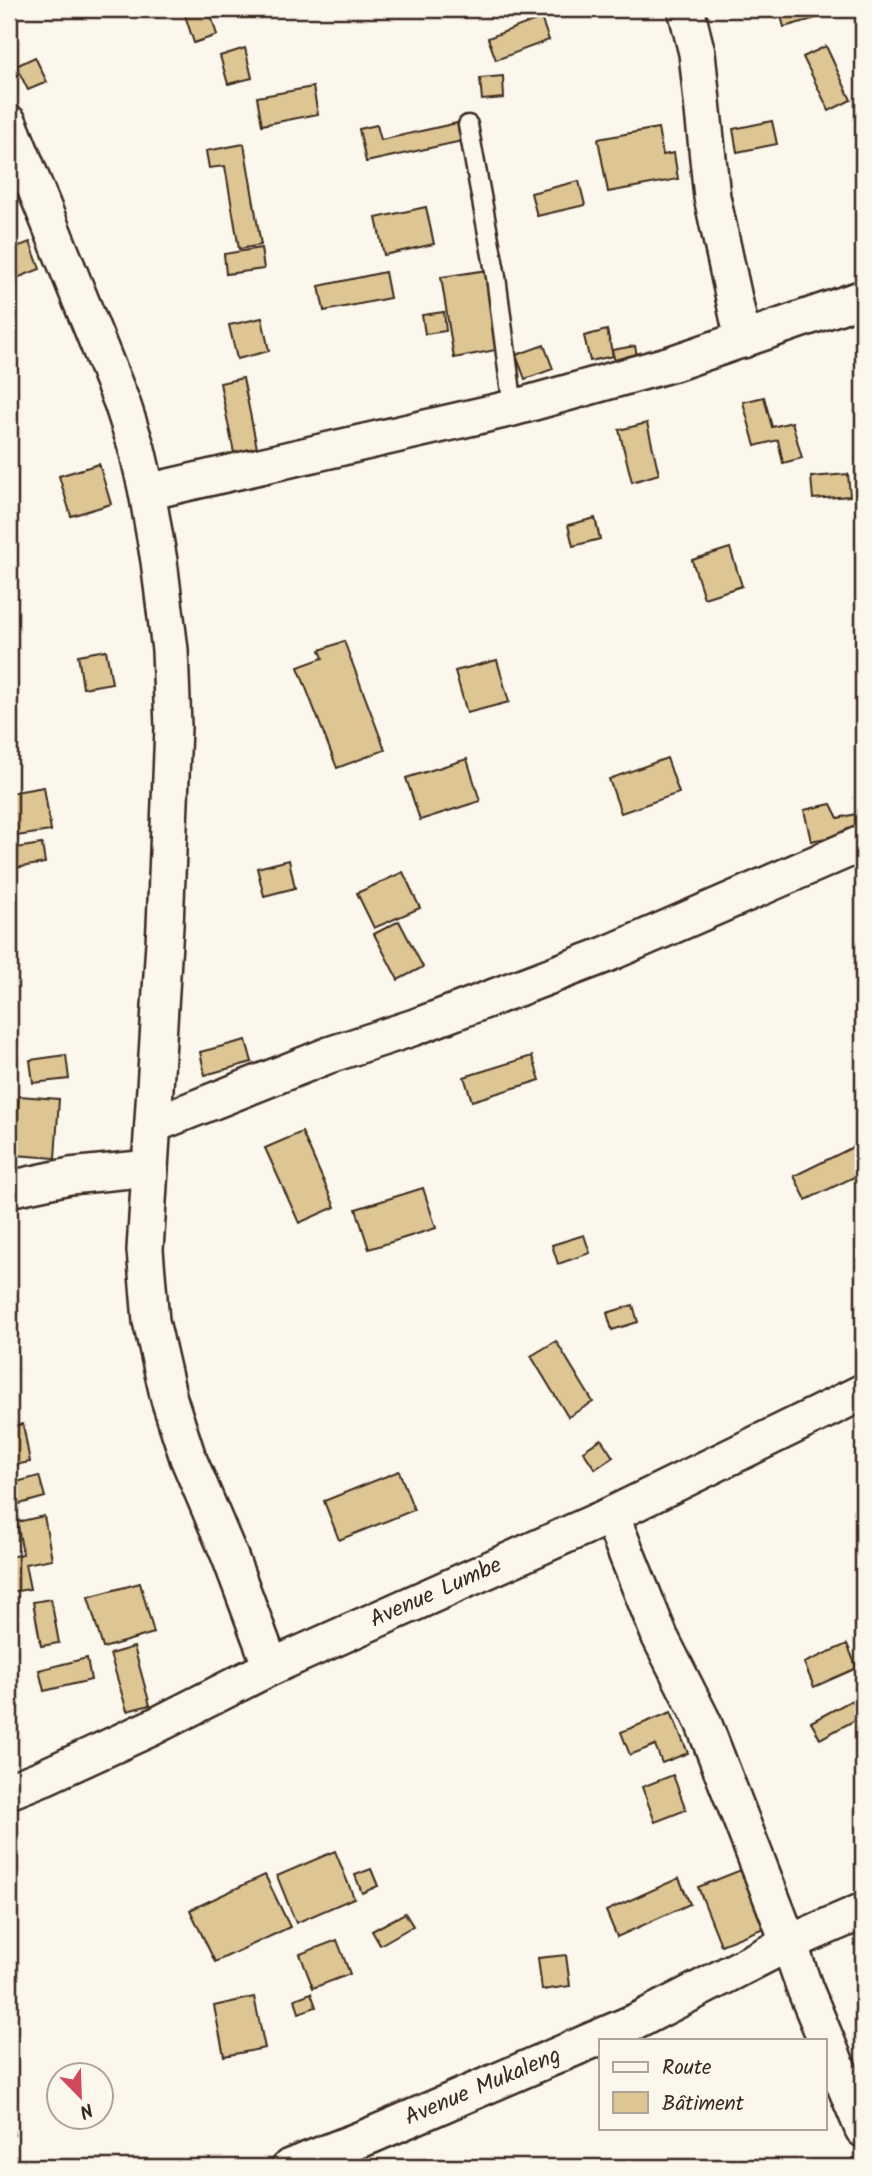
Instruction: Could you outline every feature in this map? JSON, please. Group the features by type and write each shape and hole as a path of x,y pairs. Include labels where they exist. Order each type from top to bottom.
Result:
{"street":[{"path":"686,9 697,53 712,197 743,340"},
{"path":"13,141 122,403 137,449 159,561 170,650 173,727 165,926 145,1250 151,1321 169,1399 188,1458 230,1557 271,1667"},
{"path":"147,492 513,408 674,363 863,298"},
{"path":"153,1125 329,1055 415,1027 605,955 863,843"},
{"path":"9,1189 70,1176 150,1168"},
{"name":"Avenue Lumbe","path":"9,1791 153,1727 271,1667 611,1515 863,1392"},
{"path":"611,1515 660,1637 703,1722 826,2039"},
{"name":"Avenue Mukaleng","path":"290,2167 372,2135 635,2022 789,1943 863,1911"},
{"path":"826,2040 863,2129"}],"lane":[{"path":"468,125 496,276 513,408"}],"building":[{"path":"183,9 209,9 217,35 194,43"},
{"path":"779,9 825,9 827,15 784,27"},
{"path":"825,9 846,9 827,15"},
{"path":"541,18 549,40 496,60 488,38"},
{"path":"826,46 851,100 829,111 803,57"},
{"path":"245,48 252,78 228,84 220,56"},
{"path":"35,57 47,82 28,90 16,66"},
{"path":"503,76 504,98 482,100 480,78"},
{"path":"313,87 318,114 262,125 257,97"},
{"path":"772,121 777,144 737,152 733,129"},
{"path":"457,123 462,141 366,162 359,129 377,125 381,140"},
{"path":"658,128 663,155 674,153 678,179 608,192 598,139"},
{"path":"244,144 261,245 239,249 225,166 209,168 206,151"},
{"path":"579,181 585,205 537,216 531,193"},
{"path":"426,207 434,244 384,255 376,218"},
{"path":"30,242 40,269 9,281 9,250"},
{"path":"261,248 264,269 226,274 224,254"},
{"path":"488,270 501,349 454,358 441,277"},
{"path":"385,272 390,298 324,311 319,286"},
{"path":"444,312 446,331 425,334 422,315"},
{"path":"262,318 269,351 237,359 229,325"},
{"path":"607,330 613,356 590,361 584,336"},
{"path":"544,345 553,369 525,379 516,355"},
{"path":"635,346 639,365 617,370 612,350"},
{"path":"243,378 257,448 234,453 220,383"},
{"path":"764,397 772,427 792,422 802,458 783,463 778,440 755,446 743,402"},
{"path":"647,423 659,474 632,482 619,430"},
{"path":"99,464 111,504 71,516 59,476"},
{"path":"848,474 850,496 813,499 811,477"},
{"path":"595,518 600,539 573,546 568,525"},
{"path":"730,548 742,586 704,598 692,560"},
{"path":"344,641 385,750 337,768 298,667 323,658 320,650"},
{"path":"106,650 112,683 83,688 78,655"},
{"path":"497,660 509,702 467,713 455,671"},
{"path":"667,758 679,793 621,813 609,779"},
{"path":"467,759 480,801 420,820 406,778"},
{"path":"44,787 51,831 9,837 9,793"},
{"path":"831,804 838,818 856,814 860,831 811,841 804,810"},
{"path":"42,844 45,863 9,869 9,849"},
{"path":"289,860 295,888 264,896 257,868"},
{"path":"403,872 420,908 374,928 357,893"},
{"path":"863,872 863,891 857,874"},
{"path":"399,921 423,967 398,980 374,934"},
{"path":"246,1040 252,1062 205,1075 200,1052"},
{"path":"66,1055 69,1079 33,1083 30,1060"},
{"path":"532,1056 540,1080 472,1101 464,1077"},
{"path":"19,1096 59,1099 55,1158 15,1155"},
{"path":"302,1132 335,1207 299,1223 265,1148"},
{"path":"863,1142 863,1195 854,1177 806,1200 794,1176"},
{"path":"423,1188 436,1228 369,1249 356,1209"},
{"path":"584,1235 590,1253 558,1264 552,1245"},
{"path":"633,1305 638,1322 612,1330 607,1313"},
{"path":"556,1341 593,1402 568,1417 531,1356"},
{"path":"23,1424 30,1462 10,1466 9,1427"},
{"path":"601,1439 613,1457 595,1469 583,1451"},
{"path":"399,1471 414,1510 339,1540 324,1501"},
{"path":"39,1476 45,1497 9,1507 9,1484"},
{"path":"44,1516 52,1559 25,1564 30,1589 10,1592 9,1557 23,1554 17,1522"},
{"path":"140,1583 154,1633 103,1648 88,1597"},
{"path":"51,1599 59,1643 41,1646 33,1602"},
{"path":"847,1644 857,1668 814,1687 804,1663"},
{"path":"134,1647 150,1705 127,1711 110,1654"},
{"path":"87,1658 91,1680 44,1691 39,1670"},
{"path":"852,1700 861,1717 820,1739 811,1722"},
{"path":"671,1712 688,1753 662,1763 655,1745 630,1755 621,1732"},
{"path":"673,1775 686,1810 655,1822 642,1787"},
{"path":"335,1851 354,1898 296,1923 277,1876"},
{"path":"371,1869 378,1886 362,1893 355,1875"},
{"path":"741,1870 764,1928 721,1945 698,1887"},
{"path":"265,1875 290,1927 215,1962 190,1910"},
{"path":"679,1878 690,1904 617,1937 606,1911"},
{"path":"405,1913 413,1926 380,1945 372,1931"},
{"path":"337,1940 350,1974 313,1988 300,1954"},
{"path":"566,1955 570,1986 542,1990 538,1958"},
{"path":"311,1993 316,2007 299,2013 295,1999"},
{"path":"254,1997 265,2048 224,2056 214,2006"},
{"path":"9,2117 14,2135 9,2136"}]}
